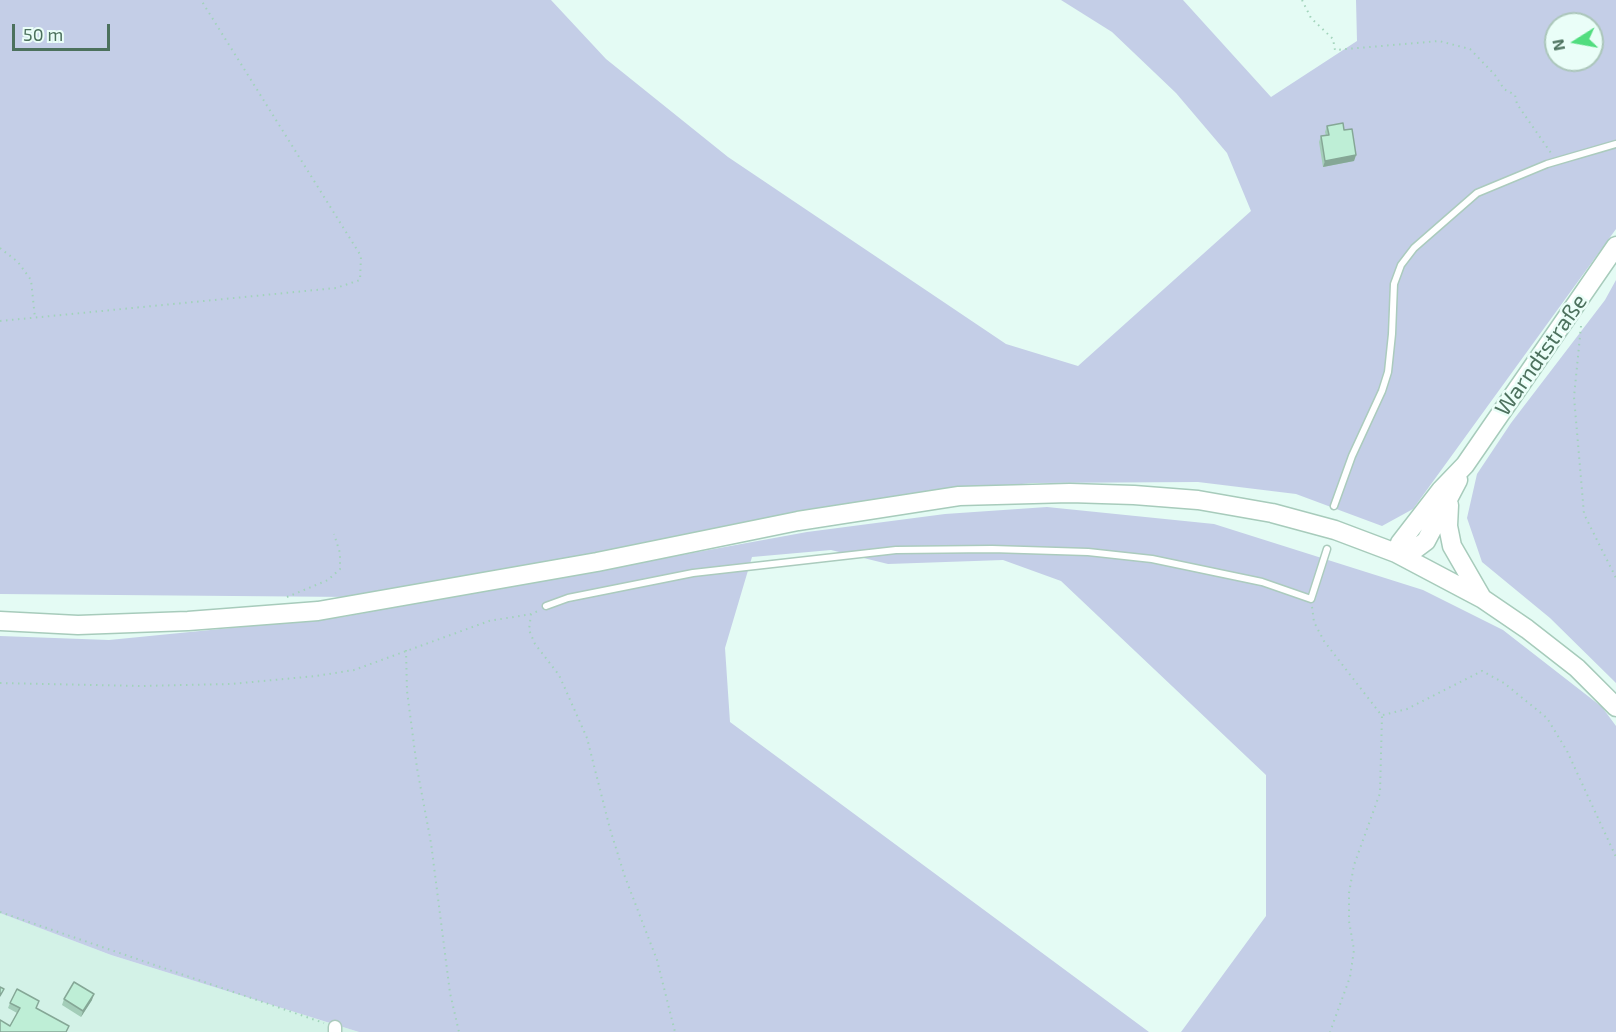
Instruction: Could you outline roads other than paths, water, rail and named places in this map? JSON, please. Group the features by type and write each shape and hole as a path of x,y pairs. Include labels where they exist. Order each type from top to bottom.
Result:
{"main road":[{"name":"Warndtstraße","path":"1465,465 1449,500 1422,546 1410,552 1396,553 1400,543 1441,490 1465,465 1616,246"},
{"path":"0,621 78,625 177,622 318,610 597,562 798,521 959,496 1070,493 1198,500 1305,522 1396,553 1483,599 1556,651 1616,707"},
{"path":"1449,500 1448,526 1452,546 1483,599"}],"lane":[{"path":"1334,506 1388,372 1394,284 1401,265 1428,234 1477,192 1558,161 1616,144"},
{"path":"546,606 568,598 693,573 896,550 992,549 1119,554 1262,582 1311,599 1327,549"}]}
